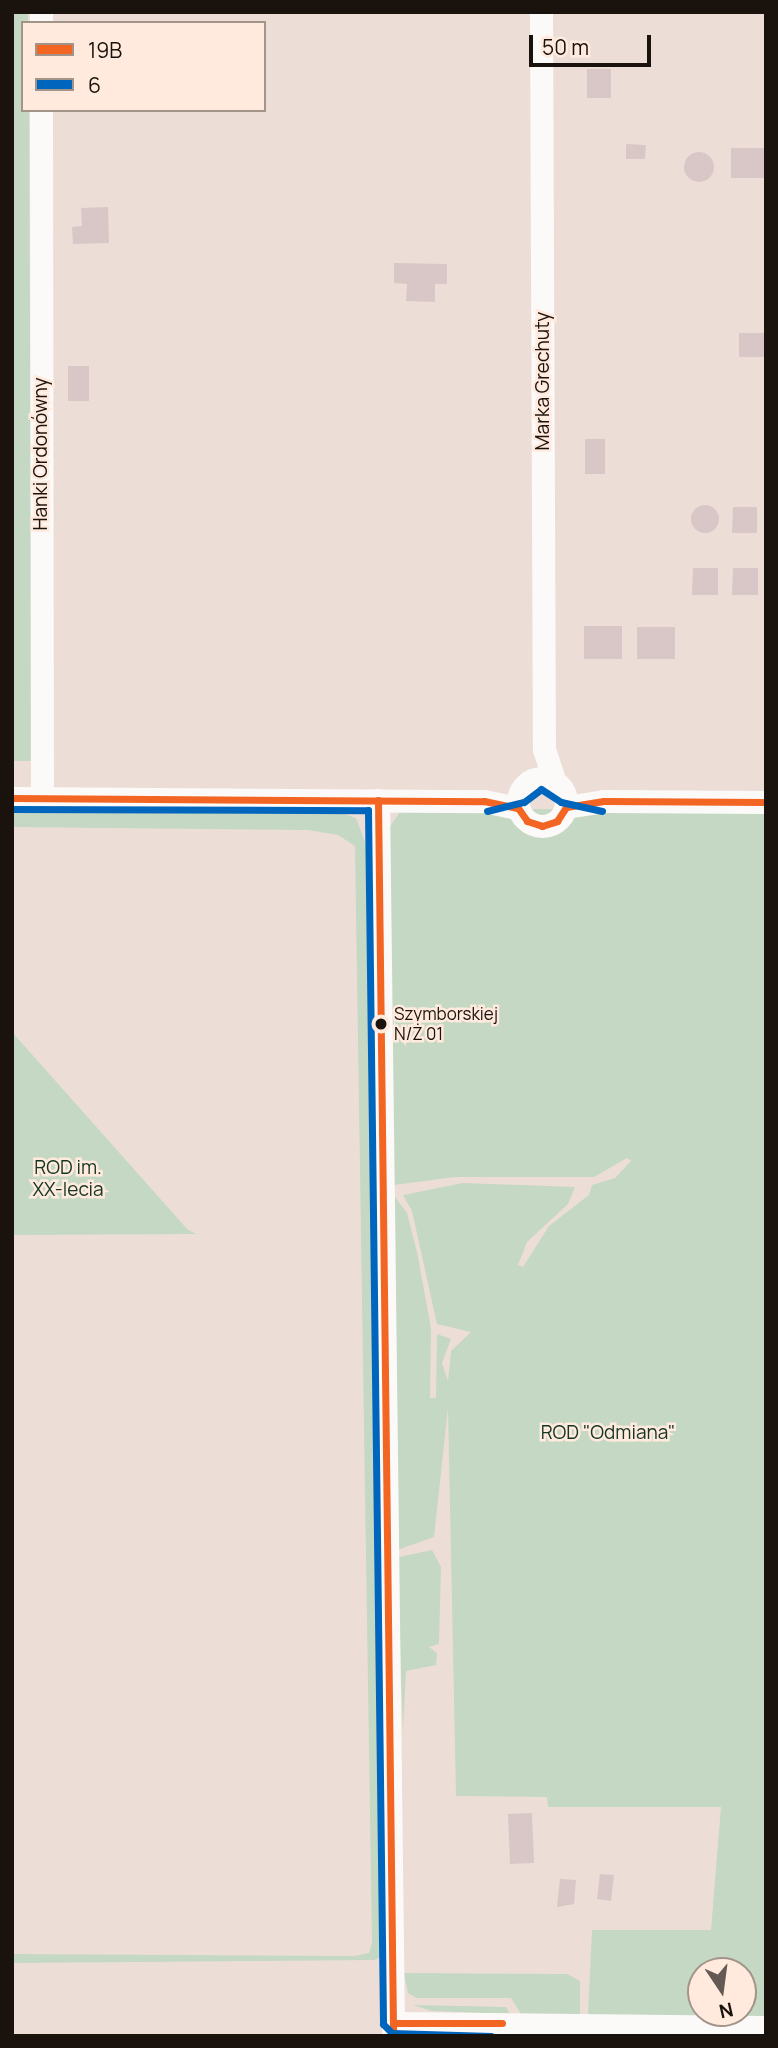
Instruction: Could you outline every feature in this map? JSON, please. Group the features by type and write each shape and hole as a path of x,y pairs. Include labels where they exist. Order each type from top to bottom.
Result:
{"street":[{"name":"Marka Grechuty","path":"541,12 544,749 561,793"},
{"name":"Hanki Ordonówny","path":"41,112 42,798"},
{"name":"Marka Grechuty","path":"523,793 544,749"},
{"path":"12,798 484,801 523,793 561,793 604,801 766,802"},
{"path":"523,793 527,821 542,826 557,821 561,793"},
{"path":"378,800 393,2030 766,2027"}],"green space":[{"path":"12,12 28,12 28,21 21,21 21,112 29,112 32,761 12,761"},
{"path":"12,806 326,808 356,818 366,845 372,845 382,1956 375,1960 12,1963 12,1954 354,1956 369,1953 372,1943 355,846 338,835 308,830 12,827"},
{"name":"ROD \"Odmiana\"","path":"504,809 766,810 766,2019 757,2019 757,1957 687,1957 687,2017 588,2015 592,1930 711,1930 721,1807 548,1807 547,1797 456,1796 448,1408 434,1537 397,1550 395,1197 407,1213 417,1252 431,1328 430,1398 436,1398 437,1334 451,1339 442,1363 448,1381 451,1351 471,1332 437,1324 412,1211 403,1195 463,1183 575,1187 568,1204 527,1242 518,1265 523,1267 549,1226 589,1195 592,1185 615,1178 631,1161 627,1158 594,1177 455,1177 394,1185 387,831 400,812"},
{"name":"ROD im. XX-lecia","path":"12,1032 188,1230 197,1234 12,1235"},
{"path":"432,1550 441,1567 439,1644 429,1647 437,1653 436,1665 406,1671 403,1730 397,1563 399,1557"},
{"path":"404,1973 567,1974 580,1981 580,2015 521,2014 511,1998 417,1998 408,1993"},
{"path":"413,2005 506,2007 510,2014 432,2011"}],"building":[{"path":"587,69 611,69 611,98 587,98"},
{"path":"626,144 646,145 645,159 626,159"},
{"path":"731,148 766,148 766,178 731,178"},
{"path":"699,152 705,153 713,161 713,173 705,181 699,182 693,181 685,173 684,167 685,161 693,153"},
{"path":"108,207 109,243 73,244 72,227 82,226 81,208"},
{"path":"394,263 447,264 447,284 435,284 435,302 406,301 407,284 394,283"},
{"path":"739,333 766,333 766,357 739,357"},
{"path":"68,366 89,366 89,401 68,401"},
{"path":"585,439 605,439 605,474 585,474"},
{"path":"705,505 715,509 719,519 715,529 705,533 695,529 691,519 695,509"},
{"path":"733,507 757,507 757,533 732,533"},
{"path":"693,568 718,568 718,595 692,595"},
{"path":"733,568 758,568 758,595 732,595"},
{"path":"584,626 622,626 622,659 584,659"},
{"path":"637,627 675,627 675,659 637,659"},
{"path":"532,1813 534,1863 510,1864 508,1814"},
{"path":"600,1874 614,1875 611,1901 597,1899"},
{"path":"560,1879 576,1880 574,1904 557,1907"}],"transit line":[{"name":"6","path":"487,811 524,802 541,789 561,802 602,811"},
{"name":"19B","path":"12,798 484,801 518,808 527,821 542,826 557,821 566,807 604,801 766,802"},
{"name":"19B","path":"378,800 393,2036"},
{"name":"6","path":"12,809 368,810 383,2024 392,2033 491,2036"},
{"name":"19B","path":"393,2023 502,2023"}],"place":[{"name":"Szymborskiej N/Ż 01","path":"381,1024"}]}
